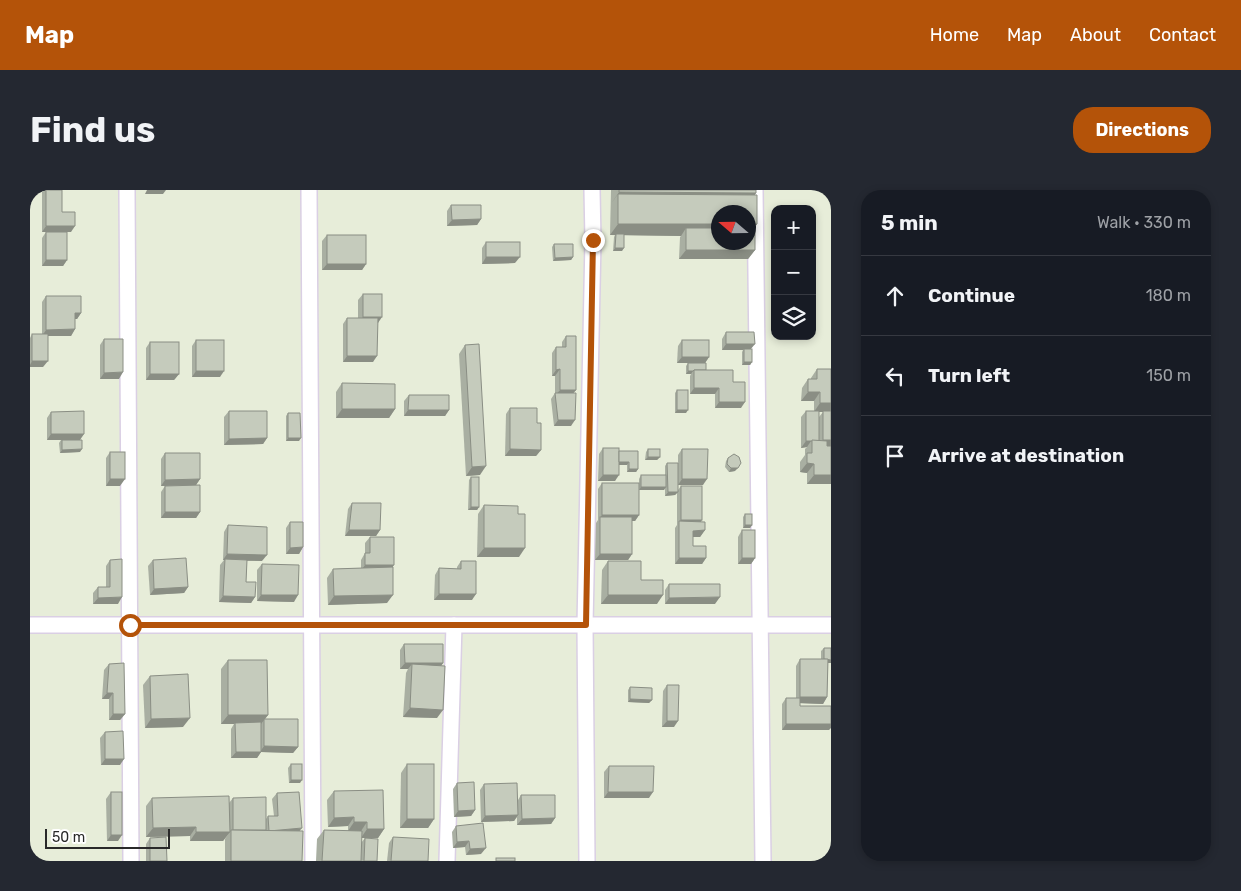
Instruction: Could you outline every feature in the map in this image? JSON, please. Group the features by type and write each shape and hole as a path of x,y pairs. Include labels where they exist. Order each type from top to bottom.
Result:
{"street":[{"path":"127,190 131,861"},
{"path":"309,190 314,861"},
{"path":"587,861 586,625 593,240 592,190"},
{"path":"755,190 763,861"},
{"path":"30,625 831,625"},
{"path":"447,861 454,625"}],"building":[{"path":"46,190 62,190 62,212 75,212 75,226 46,226"},
{"path":"619,190 756,190 756,193 619,192"},
{"path":"618,194 757,195 757,224 756,205 711,205 711,224 618,224"},
{"path":"451,205 481,205 481,219 452,220"},
{"path":"686,228 711,228 711,250 686,250"},
{"path":"46,232 67,232 67,260 46,260"},
{"path":"616,234 624,234 624,248 615,248"},
{"path":"327,235 366,235 366,264 327,264"},
{"path":"486,242 520,242 520,257 486,257"},
{"path":"554,244 573,244 573,257 555,258"},
{"path":"363,294 382,294 382,317 363,317"},
{"path":"46,296 81,296 81,313 75,313 75,329 46,330"},
{"path":"347,318 378,318 377,356 347,356"},
{"path":"726,332 754,332 755,344 726,344"},
{"path":"32,334 48,334 48,361 32,361"},
{"path":"566,336 576,336 576,390 560,390 560,369 556,370 556,347 566,347"},
{"path":"104,339 123,339 123,372 104,373"},
{"path":"196,340 224,340 224,371 196,371"},
{"path":"682,340 709,340 709,357 682,357"},
{"path":"150,342 179,342 179,374 150,374"},
{"path":"479,344 486,466 472,467 465,345"},
{"path":"744,349 752,349 752,362 744,362"},
{"path":"688,363 706,363 706,370 688,371"},
{"path":"817,369 831,369 831,403 820,403 820,392 808,392 808,379 817,379"},
{"path":"694,370 733,370 733,382 745,382 745,402 719,402 719,388 694,388"},
{"path":"342,383 395,384 395,409 342,409"},
{"path":"677,390 688,390 688,410 677,410"},
{"path":"555,393 576,393 575,420 558,420"},
{"path":"409,395 449,395 449,410 408,410"},
{"path":"510,408 537,408 537,423 541,423 541,450 510,449"},
{"path":"84,411 84,434 51,434 51,412"},
{"path":"229,411 267,411 267,438 229,439"},
{"path":"806,411 819,411 819,441 806,441"},
{"path":"823,411 831,411 831,440 823,440"},
{"path":"288,413 300,413 301,438 288,438"},
{"path":"62,440 82,440 82,449 62,450"},
{"path":"812,440 827,441 827,446 831,446 831,475 814,475 814,464 807,463 807,453 812,453"},
{"path":"603,448 619,448 619,475 603,475"},
{"path":"648,449 660,449 660,457 648,457"},
{"path":"682,449 708,449 707,479 682,479"},
{"path":"619,451 638,451 638,469 629,469 629,462 619,462"},
{"path":"110,452 125,452 125,479 110,479"},
{"path":"165,453 200,453 200,479 165,480"},
{"path":"734,454 739,457 741,463 738,468 731,468 727,464 728,458"},
{"path":"667,463 678,463 678,492 668,492"},
{"path":"641,475 666,475 666,487 641,487"},
{"path":"471,477 479,477 479,507 471,507"},
{"path":"602,483 639,483 639,515 602,515"},
{"path":"200,485 200,512 165,512 165,486"},
{"path":"681,486 702,486 702,520 681,520"},
{"path":"352,503 381,503 380,530 349,530"},
{"path":"484,505 518,506 518,514 525,514 525,548 484,548"},
{"path":"745,514 752,514 752,525 745,525"},
{"path":"600,517 632,517 632,554 600,554"},
{"path":"679,521 705,522 705,530 693,531 693,546 706,546 706,558 679,558"},
{"path":"290,522 303,522 303,547 290,548"},
{"path":"228,525 267,527 267,555 227,554"},
{"path":"742,530 755,530 755,558 742,558"},
{"path":"370,537 394,537 394,565 365,565 365,553 370,553"},
{"path":"186,558 188,587 154,589 153,560"},
{"path":"122,559 122,597 98,598 98,587 110,587 110,560"},
{"path":"225,559 247,560 246,582 256,582 255,597 223,596"},
{"path":"461,561 476,561 476,594 439,594 439,568 461,569"},
{"path":"608,561 641,561 641,580 663,580 663,595 608,595"},
{"path":"262,564 299,565 298,595 261,595"},
{"path":"393,567 393,595 334,596 333,569"},
{"path":"669,584 720,584 720,597 669,598"},
{"path":"404,644 443,644 443,663 405,663"},
{"path":"824,648 831,648 831,660 824,659"},
{"path":"800,659 828,659 827,697 800,697"},
{"path":"228,660 267,660 268,715 228,715"},
{"path":"124,663 125,714 113,714 113,693 107,693 109,664"},
{"path":"412,664 445,666 443,710 410,708"},
{"path":"188,674 190,718 151,719 150,676"},
{"path":"667,685 679,685 678,721 667,721"},
{"path":"630,687 652,688 652,700 630,699"},
{"path":"786,698 800,698 800,706 831,706 831,724 786,724"},
{"path":"264,719 298,719 298,747 264,746"},
{"path":"261,722 261,752 236,752 235,723"},
{"path":"123,731 124,759 105,759 105,732"},
{"path":"291,764 302,764 302,780 291,780"},
{"path":"407,764 434,764 434,819 407,819"},
{"path":"609,766 654,766 653,792 608,792"},
{"path":"474,782 475,810 458,811 457,783"},
{"path":"517,783 518,815 485,816 484,784"},
{"path":"383,790 384,829 367,829 367,822 354,822 354,817 334,818 334,791"},
{"path":"111,792 122,792 122,835 111,835"},
{"path":"299,792 302,828 269,831 268,816 278,816 277,793"},
{"path":"521,795 555,795 555,818 522,819"},
{"path":"229,796 230,832 196,832 196,827 153,828 152,798"},
{"path":"266,797 266,830 233,830 233,798"},
{"path":"483,823 486,848 470,849 469,841 457,842 456,826"},
{"path":"231,830 303,831 302,861 231,861"},
{"path":"324,830 362,831 361,861 322,861"},
{"path":"166,837 167,861 150,861 150,838"},
{"path":"393,837 429,839 428,861 391,861"},
{"path":"365,838 378,839 377,861 364,861"},
{"path":"496,858 515,858 515,861 496,861"}],"route":[{"path":"130,625 586,625 593,240"}]}
